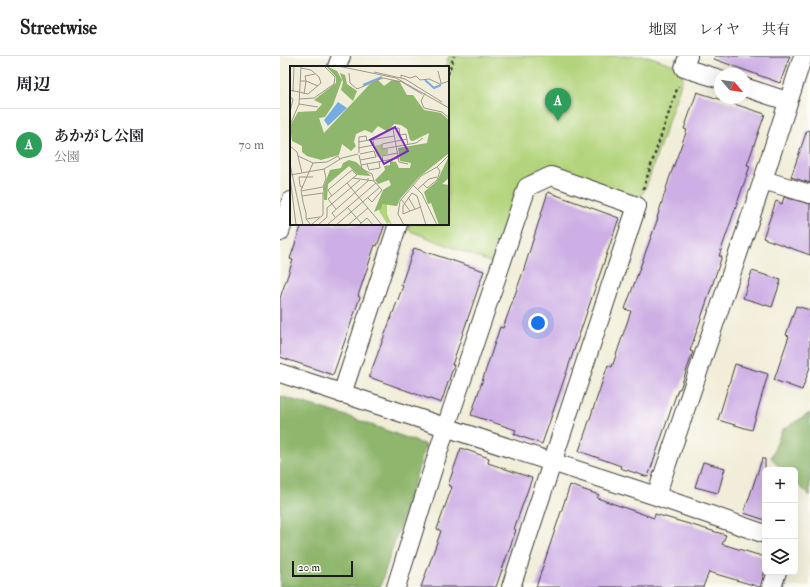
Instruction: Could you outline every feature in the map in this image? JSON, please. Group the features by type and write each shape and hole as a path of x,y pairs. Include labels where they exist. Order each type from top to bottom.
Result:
{"street":[{"path":"337,66 341,56"},
{"path":"656,496 763,180 803,56"},
{"path":"686,62 714,76"},
{"path":"750,89 788,101"},
{"path":"396,587 446,427 527,187 551,176 637,206 511,587"},
{"path":"763,180 810,194"},
{"path":"280,232 290,204"},
{"path":"342,394 398,225"},
{"path":"280,373 656,496 762,533"},
{"path":"772,587 775,575"}],"path":[{"path":"449,71 454,56"},
{"path":"637,206 686,62"}],"green space":[{"path":"449,56 648,56 677,66 683,77 647,184 637,206 636,196 545,166 521,180 492,263 408,230 410,225 449,225 449,66 445,66"},
{"path":"280,396 344,415 426,445 380,587 280,587"},
{"path":"810,413 810,496 798,485 798,467 780,467 771,458 782,430"}],"building":[{"path":"715,56 790,56 780,83 750,72 750,68 739,68 714,59"},
{"path":"697,92 714,98 714,104 734,104 765,114 747,165 750,166 719,256 722,256 690,351 693,352 680,389 678,389 648,477 620,468 621,466 579,451 608,365 612,367 631,311 625,309 658,218 670,176 687,130 684,129"},
{"path":"807,130 810,131 810,183 791,177"},
{"path":"548,192 619,218 542,444 514,434 516,430 471,415 500,327 503,328 523,272"},
{"path":"784,197 810,204 810,255 763,238 776,201 782,204"},
{"path":"302,225 385,225 377,246 375,245 358,296 360,297 333,375 280,357 280,298 293,260 290,259"},
{"path":"414,248 484,271 452,365 454,365 441,403 369,377 403,286 401,285"},
{"path":"752,271 781,280 772,307 743,298"},
{"path":"796,306 810,310 810,367 802,390 774,380 789,336 786,335"},
{"path":"735,364 768,374 752,430 718,420"},
{"path":"461,448 489,458 488,463 532,478 496,587 421,587 441,531 437,529 452,487 448,485"},
{"path":"762,459 765,459 765,467 762,467 762,519 744,513"},
{"path":"703,462 725,468 718,493 695,487"},
{"path":"570,485 599,495 597,498 654,518 655,514 726,535 722,544 762,556 762,575 764,575 760,587 709,572 703,587 536,587"}],"place":[{"name":"あかがし公園","path":"558,121"}]}
